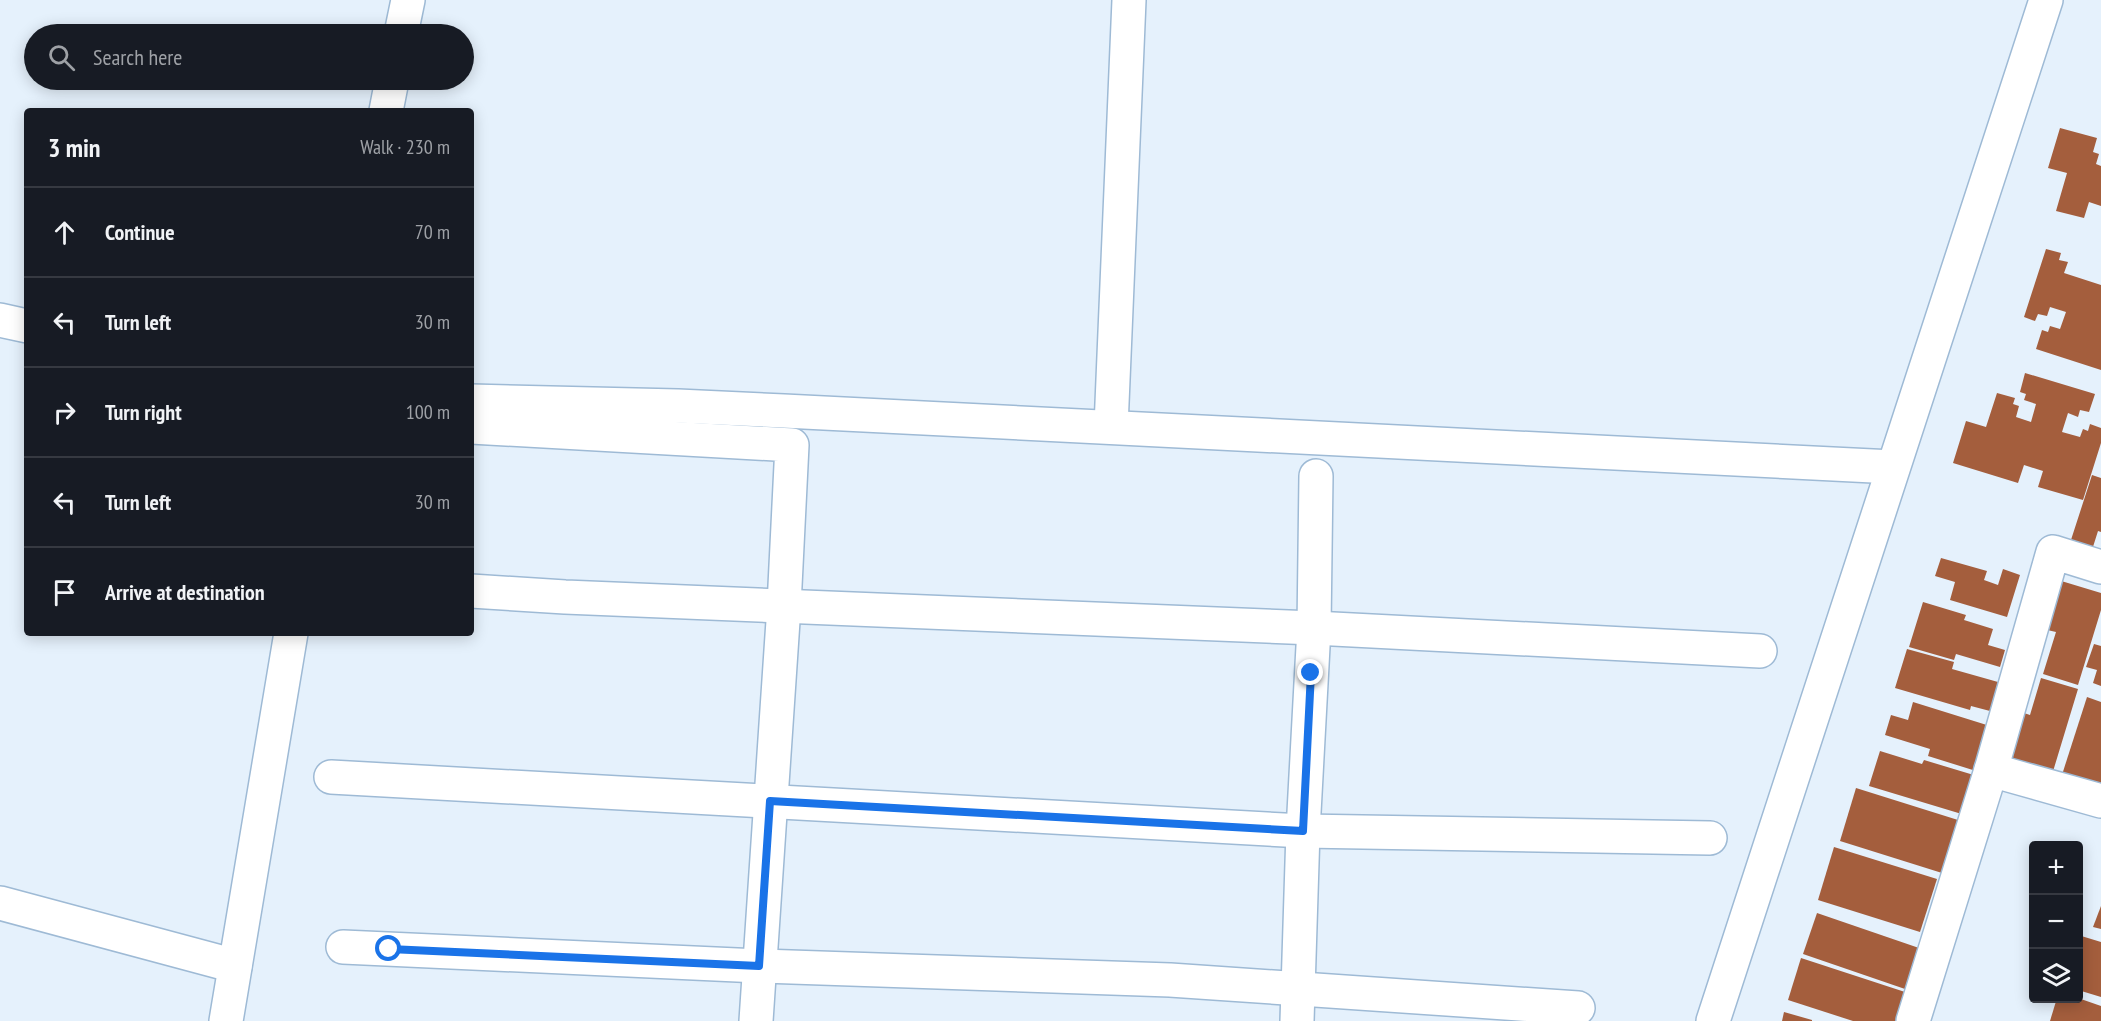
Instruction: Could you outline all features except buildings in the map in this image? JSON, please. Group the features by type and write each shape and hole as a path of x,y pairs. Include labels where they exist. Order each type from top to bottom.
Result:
{"street":[{"path":"403,24 408,0"},
{"path":"1111,427 1128,0"},
{"path":"1713,1021 2046,0"},
{"path":"387,108 390,90"},
{"path":"0,320 24,325"},
{"path":"474,401 678,406 1893,467"},
{"path":"474,427 792,445 784,606 756,1021"},
{"path":"1297,1021 1303,831 1314,628 1316,476"},
{"path":"1913,1021 1991,770 2053,552 2101,567"},
{"path":"474,591 565,597 1314,628 1760,651"},
{"path":"226,1021 290,636"},
{"path":"1991,770 2101,801"},
{"path":"331,777 1303,831 1710,838"},
{"path":"0,903 235,966"},
{"path":"343,947 759,966 1170,980 1578,1008"}],"route":[{"path":"389,949 759,966 770,801 1303,831 1311,673"}]}
